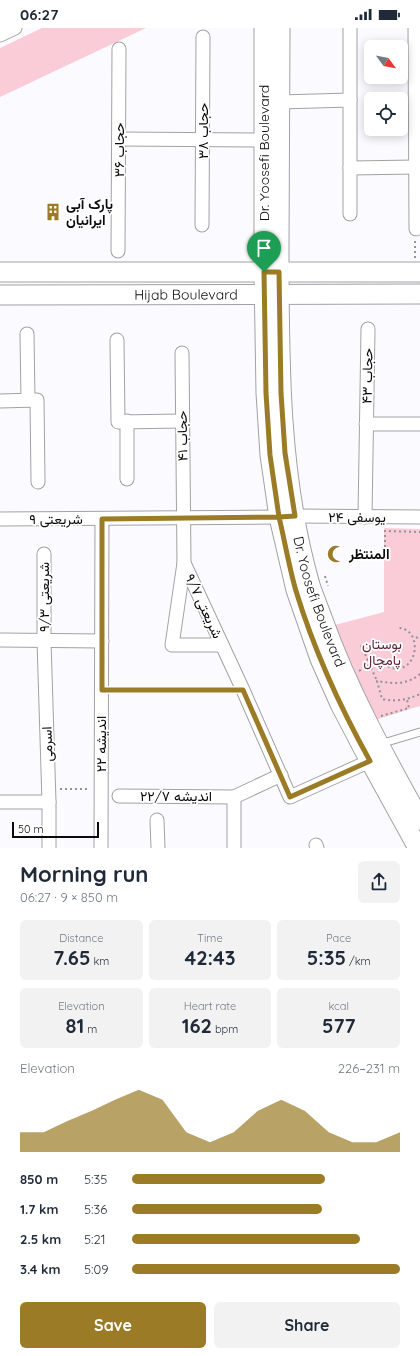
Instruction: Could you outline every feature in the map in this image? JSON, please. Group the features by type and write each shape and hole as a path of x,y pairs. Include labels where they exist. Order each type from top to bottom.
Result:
{"street":[{"path":"0,35 15,28"},
{"name":"Dr. Yoosefi Boulevard","path":"264,28 264,140 272,295 266,393 270,455 287,517 310,586 335,653 379,745 420,820"},
{"name":"Dr. Yoosefi Boulevard","path":"271,272 280,102 280,28"},
{"path":"350,28 350,214"},
{"path":"415,28 416,229"},
{"name":"حجاب ۳۸","path":"202,225 203,37"},
{"name":"حجاب ۳۶","path":"118,251 119,50"},
{"path":"280,102 350,100"},
{"path":"119,139 264,140"},
{"path":"350,168 416,167"},
{"name":"Hijab Boulevard","path":"0,272 417,272"},
{"name":"Hijab Boulevard","path":"0,295 420,294"},
{"name":"حجاب ۴۳","path":"365,517 368,329"},
{"path":"27,334 28,400"},
{"path":"118,340 122,421 127,479"},
{"name":"حجاب ۴۱","path":"182,353 183,518"},
{"path":"0,400 37,400 38,482"},
{"path":"122,421 182,421"},
{"path":"366,424 420,424"},
{"name":"Dr. Yoosefi Boulevard","path":"287,517 296,590 320,659 340,704 418,848"},
{"name":"یوسفی ۲۴","path":"183,518 420,517"},
{"name":"شریعتی ۹","path":"0,519 183,518"},
{"name":"شریعتی ۹/۷","path":"183,518 184,563 243,690 290,797 370,761"},
{"name":"اندیشه ۲۲","path":"101,848 102,519"},
{"name":"شریعتی ۹/۳","path":"44,554 44,641"},
{"path":"184,563 172,645 222,645"},
{"path":"0,640 102,641"},
{"name":"اسرمی","path":"44,641 49,796 49,848"},
{"path":"234,848 234,796 281,775"},
{"path":"0,802 49,796"},
{"name":"اندیشه ۲۲/۷","path":"119,796 234,796"},
{"path":"157,820 158,848"}],"lane":[{"path":"379,745 420,732"}],"path":[{"path":"416,229 417,272"},
{"path":"385,547 385,531 420,532"},
{"path":"346,678 380,659 385,665 391,668 398,669 411,664 416,659 418,652 416,638 408,630 397,628"},
{"path":"416,638 420,636"},
{"path":"361,645 377,681 382,699 390,701 407,700 420,694"},
{"path":"377,681 396,684 404,683 420,674"},
{"path":"102,690 243,690"},
{"path":"381,716 409,708 407,700"},
{"path":"49,796 101,789"}],"green space":[{"path":"42,28 146,28 0,97 0,48"},
{"name":"بوستان پامچال","path":"384,528 420,529 420,706 375,720 331,626 384,612"}],"place":[{"name":"پارک آبی ایرانیان","path":"53,212"},
{"name":"المنتظر","path":"336,554"}],"route":[{"path":"264,272 266,393 270,455 279,517 102,519 102,690 243,690 290,797 370,761 340,704 320,659 296,590 279,517 295,516 285,453 281,393 279,272 264,272"}]}
